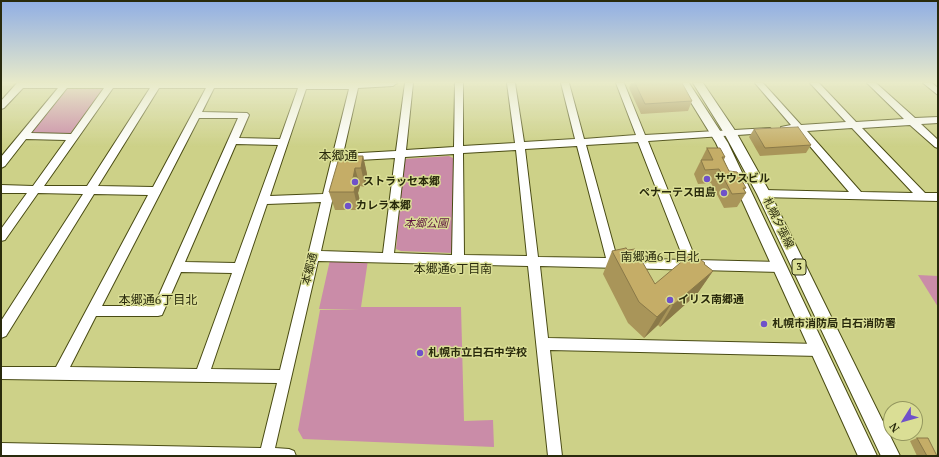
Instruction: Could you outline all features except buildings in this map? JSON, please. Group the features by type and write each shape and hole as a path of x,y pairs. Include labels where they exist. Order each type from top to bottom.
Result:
{"main road":[{"name":"札幌夕張線","path":"701,104 723,132 764,194 891,456"},
{"name":"札幌夕張線","path":"709,104 723,132 780,267 868,456"}],"street":[{"path":"1,164 49,104"},
{"path":"1,237 96,104"},
{"path":"1,332 145,104"},
{"path":"59,375 202,104"},
{"path":"202,375 297,104"},
{"name":"本郷通","path":"266,455 349,104"},
{"path":"388,258 407,104"},
{"path":"458,260 459,104"},
{"path":"514,104 555,456"},
{"path":"570,104 612,264"},
{"path":"629,104 692,265"},
{"path":"778,104 859,196"},
{"path":"835,104 923,197"},
{"path":"894,104 938,146"},
{"path":"93,311 158,311 244,115 196,115"},
{"path":"337,158 580,143 723,132 938,120"},
{"path":"24,136 73,137"},
{"path":"232,141 284,142"},
{"path":"1,190 156,191"},
{"path":"764,194 938,197"},
{"path":"264,200 327,198"},
{"path":"314,256 780,267"},
{"path":"177,266 240,268"},
{"path":"542,344 819,350"},
{"path":"1,373 284,377"},
{"path":"1,450 290,456"}],"green space":[{"path":"53,104 92,104 69,135 29,134"},
{"name":"本郷公園","path":"449,156 453,158 455,251 452,253 401,251 396,249 404,159"},
{"path":"330,260 368,260 361,307 461,307 464,421 493,420 494,447 303,439 298,430 320,310 359,310 319,309"},
{"path":"918,275 938,276 938,307"}],"place":[{"name":"サウスビル","path":"707,179"},
{"name":"ストラッセ本郷","path":"355,182"},
{"name":"ペナーテス田島","path":"724,193"},
{"name":"カレラ本郷","path":"348,206"},
{"name":"イリス南郷通","path":"670,300"},
{"name":"札幌市消防局 白石消防署","path":"764,324"},
{"name":"札幌市立白石中学校","path":"420,353"}],"district":[{"name":"本郷通","path":"338,156"},
{"name":"南郷通6丁目北","path":"660,258"},
{"name":"本郷通6丁目南","path":"453,270"},
{"name":"本郷通6丁目北","path":"158,301"}]}
